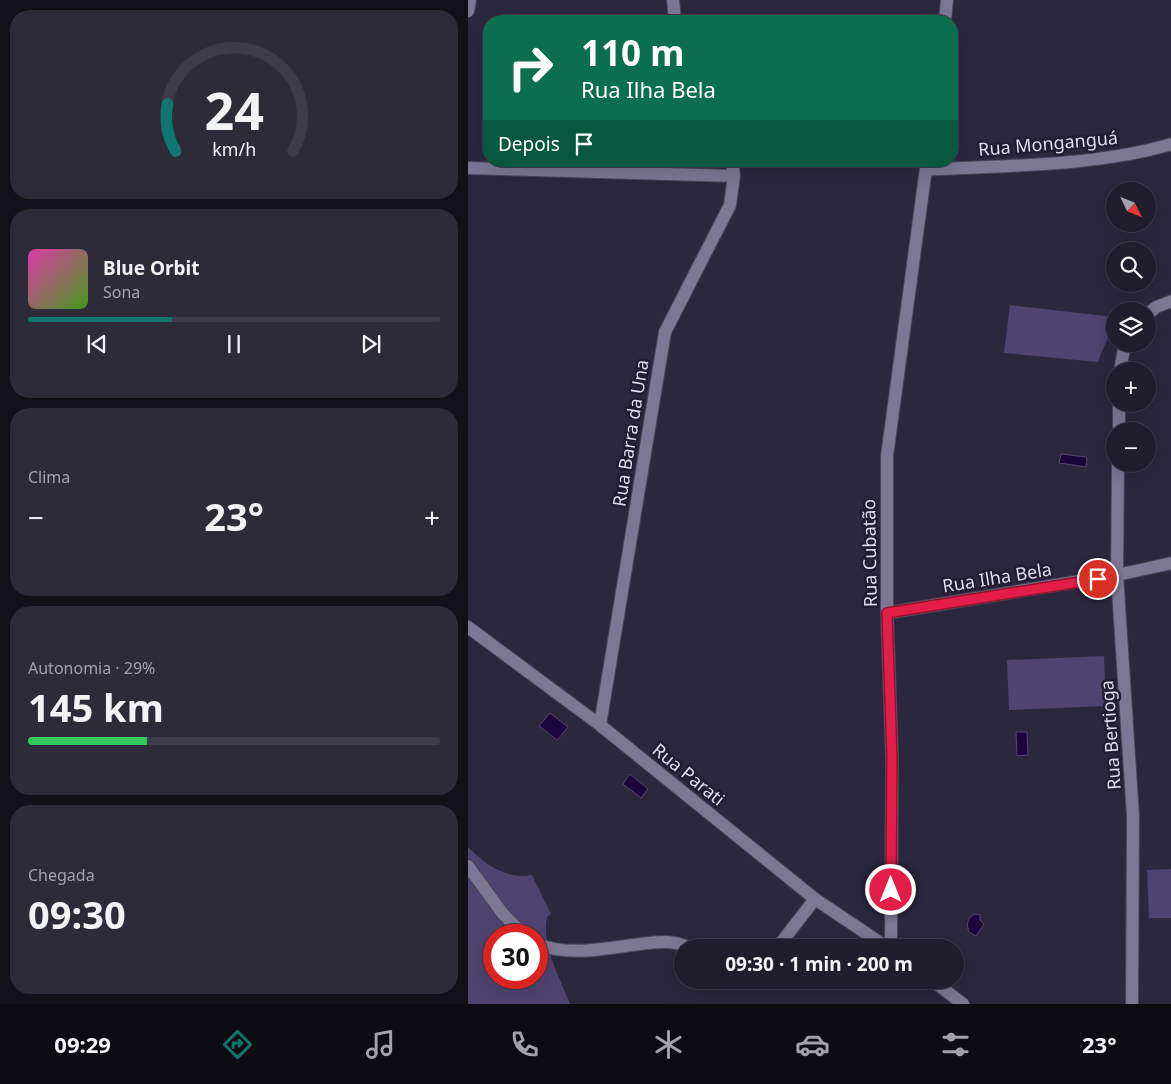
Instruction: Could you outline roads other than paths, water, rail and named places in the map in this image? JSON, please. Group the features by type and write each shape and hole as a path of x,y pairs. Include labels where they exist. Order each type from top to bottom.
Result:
{"street":[{"path":"468,11 470,0"},
{"path":"673,0 674,15"},
{"path":"946,15 947,0"},
{"name":"Rua Monganguá","path":"958,165 1068,161 1148,151 1172,144"},
{"name":"Rua Barra da Una","path":"600,725 665,332 730,205 734,176 733,167"},
{"name":"Rua Cubatão","path":"889,939 892,757 887,613 888,456 926,167"},
{"path":"468,168 734,176"},
{"path":"1156,306 1172,301"},
{"name":"Rua Bertioga","path":"1118,472 1117,576 1133,816 1132,1004"},
{"name":"Rua Ilha Bela","path":"887,613 1117,576 1172,563"},
{"name":"Rua Parati","path":"468,627 600,725 815,899 875,939"},
{"path":"468,866 503,914 513,924"},
{"path":"785,939 815,899"},
{"path":"548,948 577,951 667,941 674,943"},
{"path":"944,989 963,1004"}]}
